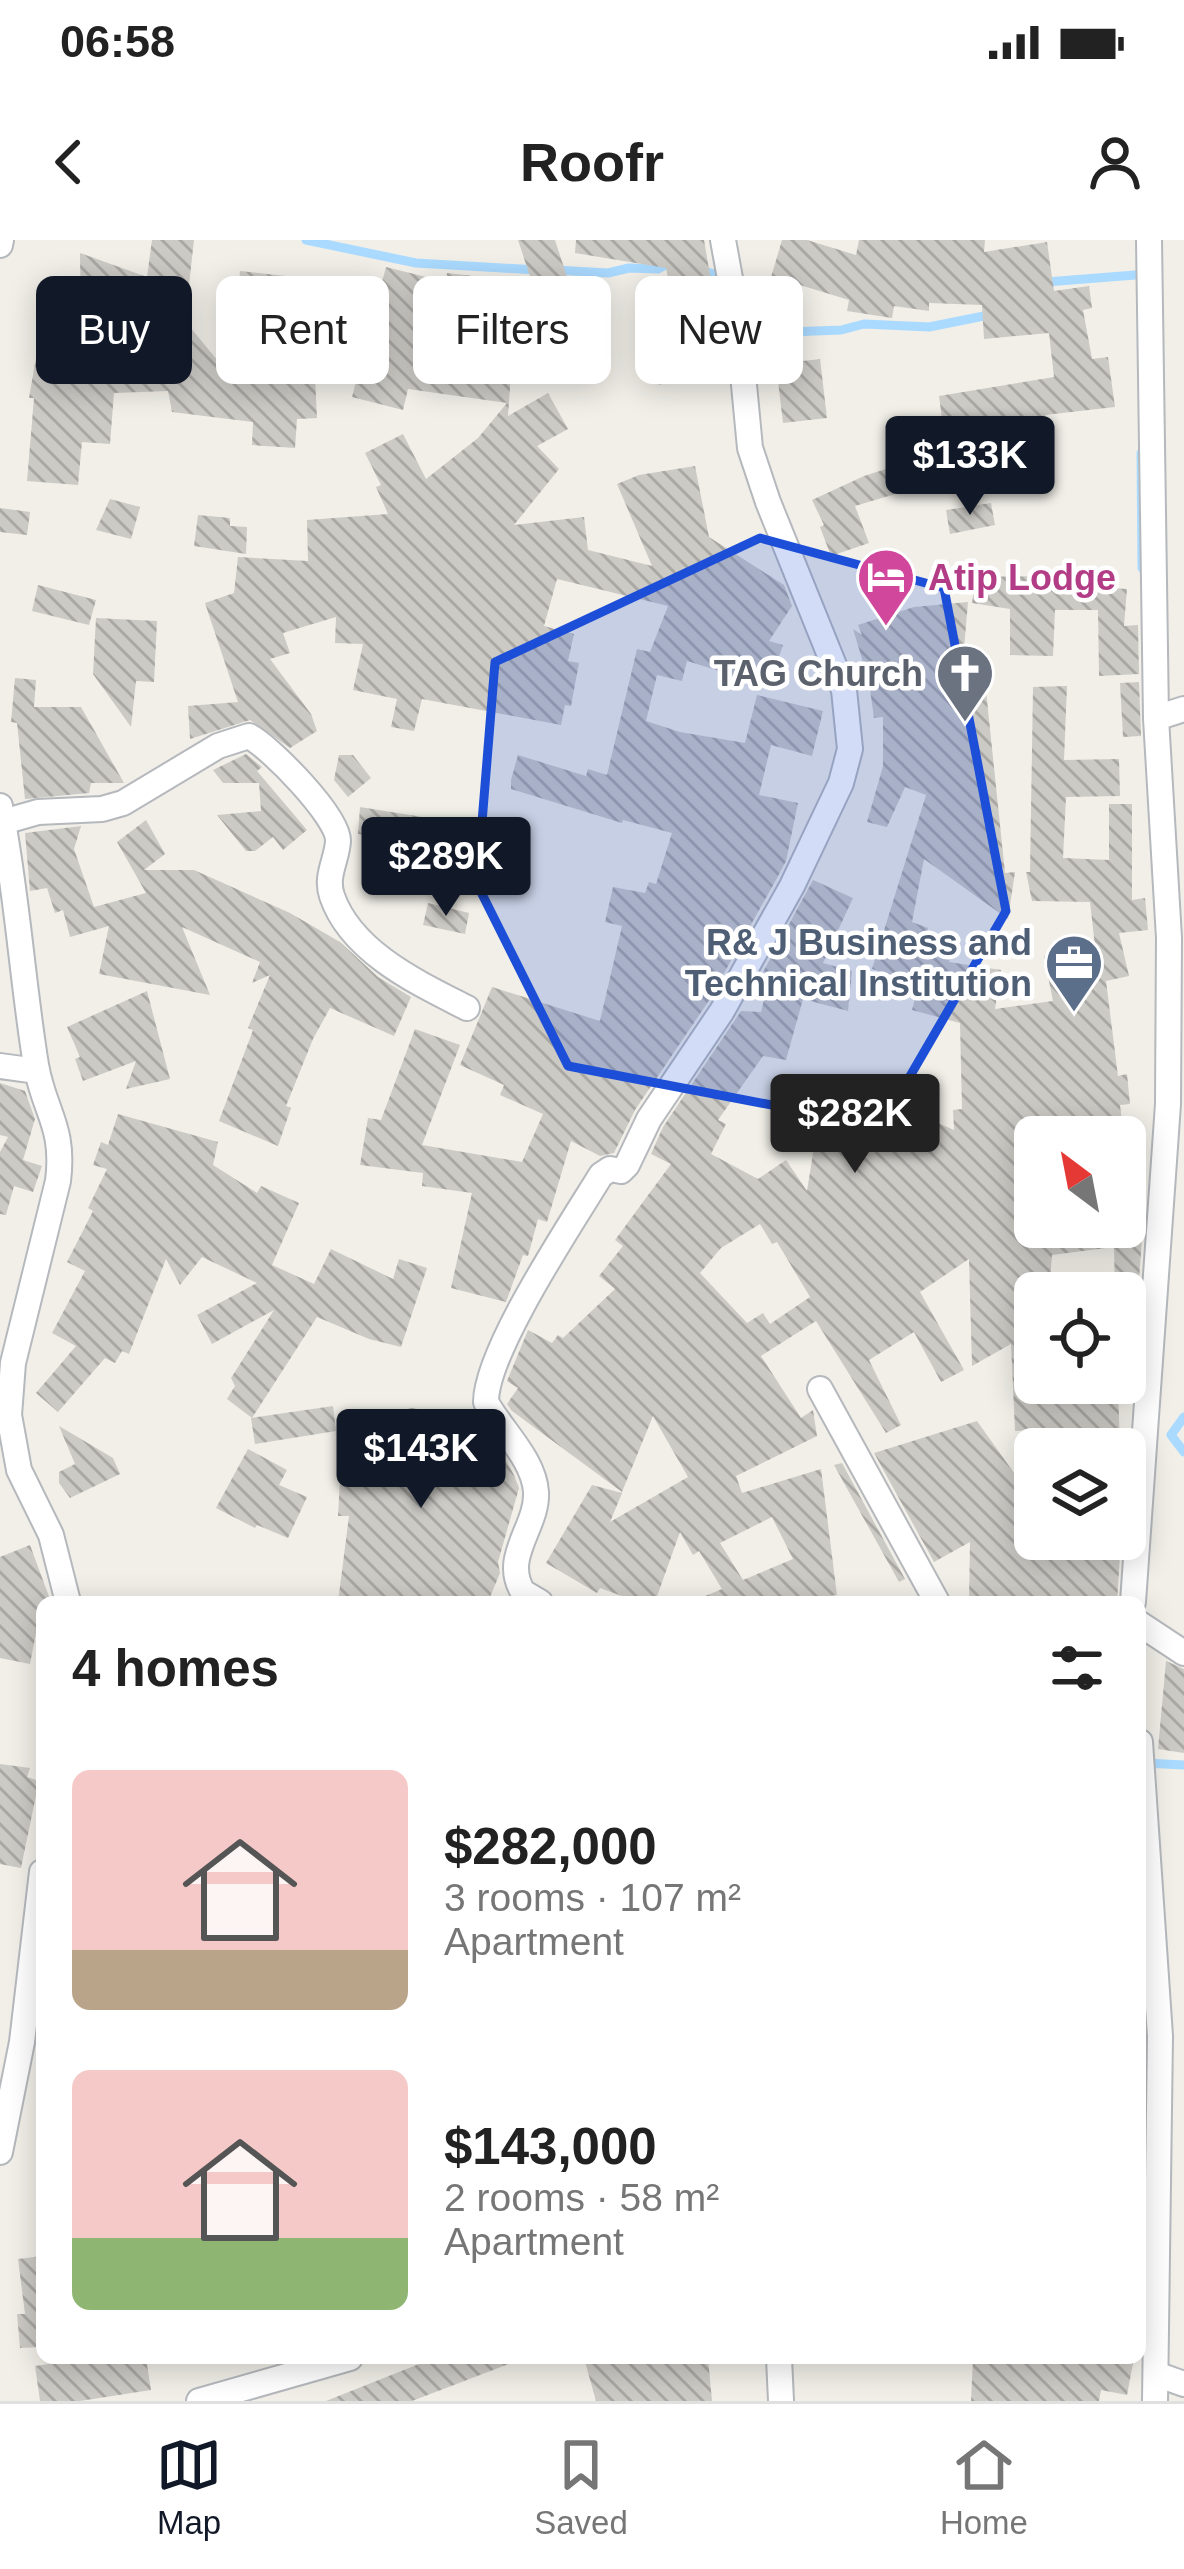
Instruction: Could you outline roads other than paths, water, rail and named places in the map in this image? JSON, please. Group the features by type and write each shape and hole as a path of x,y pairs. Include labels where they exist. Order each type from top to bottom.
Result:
{"street":[{"path":"526,1596 516,1571 519,1545 536,1505 536,1487 486,1402 489,1374 598,1180 604,1171 621,1171 627,1165 649,1119 728,1000 816,840 850,749 844,690 750,448 738,322 723,240"},
{"path":"1133,1596 1168,1104 1169,938 1156,718 1149,240"},
{"path":"1156,718 1184,710"},
{"path":"66,1596 51,1535 19,1470 4,1414 62,1150 37,1071 2,814 102,809 123,803 218,746 248,736 266,745 332,823 339,838 332,860 331,895 360,939 414,980 467,1008"},
{"path":"0,1066 37,1071"},
{"path":"820,1389 934,1596"},
{"path":"1146,1628 1184,1653"},
{"path":"1146,1847 1160,2036 1172,2094 1148,2304 1155,2401"},
{"path":"0,2152 32,2040 36,1973"},
{"path":"199,2401 329,2364"},
{"path":"779,2364 781,2401"},
{"path":"1156,2374 1184,2384"}],"waterway":[{"path":"306,240 416,263 538,270"},
{"path":"555,270 608,273 667,264"},
{"path":"701,270 773,293 764,333 841,330 864,324 929,327 994,314"},
{"path":"1046,282 1148,274"},
{"path":"1141,453 1142,568"},
{"path":"1184,1417 1171,1435 1184,1452"},
{"path":"1146,1763 1184,1765"},
{"path":"1146,2105 1147,2135"}],"place":[{"name":"Atip Lodge","path":"886,628"},
{"name":"TAG Church","path":"965,724"},
{"name":"R& J Business and Technical Institution","path":"1074,1014"}]}
